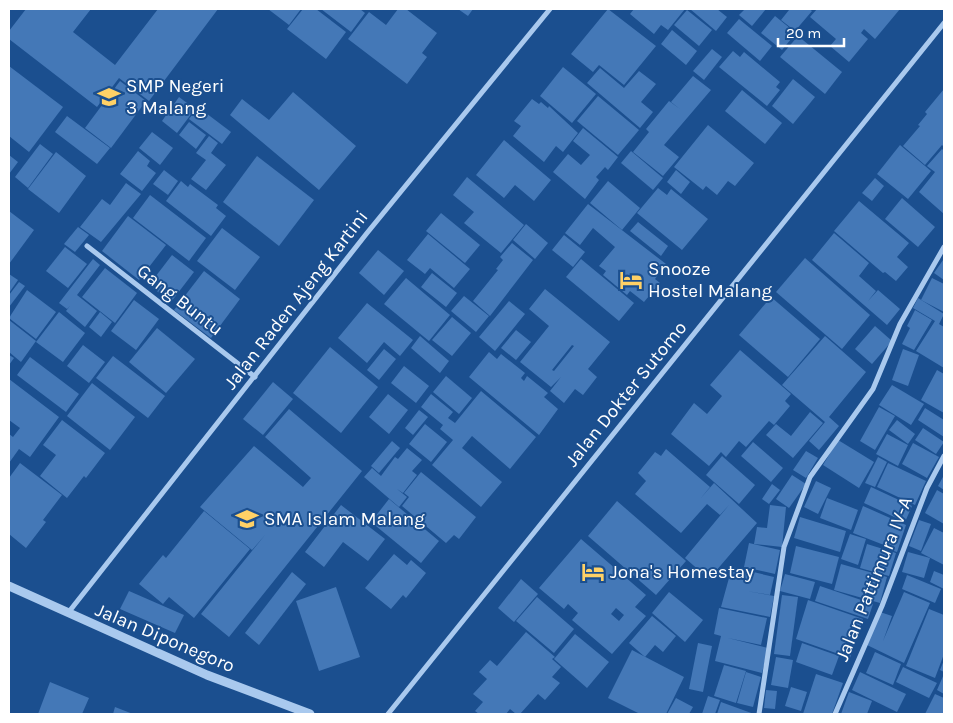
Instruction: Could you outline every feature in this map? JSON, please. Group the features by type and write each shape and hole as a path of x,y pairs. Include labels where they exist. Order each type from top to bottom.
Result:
{"street":[{"name":"Jalan Raden Ajeng Kartini","path":"67,613 367,233 550,9"},
{"name":"Jalan Dokter Sutomo","path":"388,714 944,23"},
{"name":"Gang Buntu","path":"87,246 255,377"},
{"path":"759,714 784,547 810,477 873,389 900,324 944,248"},
{"name":"Jalan Pattimura IV-A","path":"835,714 882,606 927,488 944,456"},
{"name":"Jalan Diponegoro","path":"9,586 207,675 310,714"}],"building":[{"name":"SMP Negeri 3 Malang","path":"26,9 91,9 73,32 115,65 158,9 218,9 149,101 119,78 97,107 9,39 9,31"},
{"path":"268,9 301,9 289,25"},
{"path":"303,9 316,9 346,32 326,59 287,29"},
{"path":"321,9 360,9 365,13 351,32"},
{"path":"398,9 406,9 437,33 422,53 427,57 407,84 348,39 369,12 386,25"},
{"path":"458,9 473,9 468,16"},
{"path":"608,9 656,46 624,85 599,65 593,72 571,54"},
{"path":"634,9 685,9 668,30 661,25 654,34 630,14"},
{"path":"690,9 717,9 727,17 716,31"},
{"path":"745,9 766,9 752,26 739,15"},
{"path":"788,9 809,9 812,11 795,31 781,20"},
{"path":"817,9 900,9 875,39 864,29 861,33 868,39 849,62 830,46 836,39 810,17"},
{"path":"687,10 712,30 699,46 674,25"},
{"path":"775,16 796,33 782,50 761,33"},
{"path":"739,19 772,46 760,61 727,33"},
{"path":"672,30 697,51 686,65 661,44"},
{"path":"798,36 842,72 825,94 780,57"},
{"path":"712,49 722,57 704,80 693,71"},
{"path":"733,51 740,57 744,52 780,82 776,87 780,90 767,106 719,67"},
{"path":"9,66 63,107 29,152 9,136"},
{"path":"563,67 596,94 572,123 540,96"},
{"path":"600,68 624,88 639,71 656,84 641,102 653,112 640,128 587,83"},
{"path":"693,76 711,90 664,145 679,157 663,176 633,152 649,132 646,129 669,101 680,109 671,102"},
{"path":"793,79 815,97 793,124 772,106"},
{"path":"120,81 146,101 111,148 85,128"},
{"path":"944,89 944,147 942,145 925,165 903,146 920,126 918,125 927,114 925,112"},
{"path":"742,90 782,123 765,144 725,111"},
{"path":"293,92 356,146 319,190 230,115 242,99 269,120"},
{"path":"598,96 639,130 618,155 577,121"},
{"path":"179,97 195,109 177,133 162,121"},
{"path":"532,99 539,104 541,102 548,108 549,106 578,133 563,152 556,146 544,162 513,136 521,126 514,121"},
{"path":"198,107 231,132 222,144 189,119"},
{"path":"67,116 110,148 97,164 55,132"},
{"path":"189,122 206,135 196,149 179,135"},
{"path":"708,125 754,163 735,186 728,181 717,195 706,186 703,190 674,167"},
{"path":"583,128 618,157 608,170 605,167 596,177 599,180 585,199 553,172 568,154 581,165 590,155 573,141"},
{"path":"152,132 173,148 160,165 139,148"},
{"path":"209,136 218,143 211,153 226,165 206,190 191,179 206,160 196,153"},
{"path":"504,140 551,180 534,201 515,185 504,198 476,175"},
{"path":"40,144 53,154 28,188 15,177"},
{"path":"900,145 931,171 908,199 877,174"},
{"path":"942,149 944,151 944,214 919,192 935,172 927,166"},
{"path":"138,151 150,161 147,166 156,173 142,191 120,174"},
{"path":"631,151 663,178 653,190 621,163"},
{"path":"56,152 86,176 59,213 28,189"},
{"path":"9,155 18,162 9,174"},
{"path":"257,156 314,200 279,246 223,202"},
{"path":"164,170 178,181 168,195 153,184"},
{"path":"676,170 690,182 681,194 667,182"},
{"path":"467,177 524,225 501,253 464,223 474,212 453,195"},
{"path":"875,178 884,186 872,201 862,193"},
{"path":"181,181 188,187 190,184 218,205 216,208 226,216 211,236 166,201"},
{"path":"608,181 640,208 622,230 590,203"},
{"path":"126,183 141,194 101,242 80,227 102,199 110,205"},
{"path":"658,188 667,195 671,189 708,219 682,250 637,213"},
{"path":"150,195 206,238 189,261 133,218"},
{"path":"902,198 935,227 918,247 885,219"},
{"path":"859,201 909,243 897,257 908,267 896,281 885,272 883,273 834,231"},
{"path":"588,204 666,264 655,279 660,283 644,302 630,291 627,295 603,275 606,271 599,266 615,247 593,228 580,245 565,233"},
{"path":"9,211 34,230 9,264"},
{"path":"441,213 480,245 465,263 426,231"},
{"path":"128,216 166,245 139,280 102,251"},
{"path":"638,222 668,246 661,256 630,231"},
{"path":"526,224 548,243 535,259 513,240"},
{"path":"78,227 89,235 75,252 64,244"},
{"path":"222,228 260,257 235,290 197,261"},
{"path":"834,233 869,263 859,276 876,291 868,301 878,290 900,309 887,325 812,260"},
{"path":"428,234 470,269 454,288 430,268 425,274 407,260"},
{"path":"564,235 585,252 573,267 552,250"},
{"path":"512,243 533,260 490,316 473,301 498,270 496,269 503,260 500,257"},
{"path":"65,247 87,264 68,288 46,271"},
{"path":"378,250 404,271 384,295 359,273"},
{"path":"172,255 194,272 171,302 149,285"},
{"path":"805,258 870,315 842,349 776,292"},
{"path":"93,259 100,265 77,295 97,311 85,327 66,311 70,306 67,309 59,303"},
{"path":"581,259 634,303 619,321 566,277"},
{"path":"944,261 944,280 934,273"},
{"path":"105,268 137,293 115,323 82,297"},
{"path":"204,271 240,299 211,338 174,310"},
{"path":"432,273 457,293 446,307 421,287"},
{"path":"9,274 18,280 9,293"},
{"path":"406,278 450,315 429,341 384,304"},
{"path":"932,278 944,284 944,312 921,300"},
{"path":"19,282 25,286 9,307 9,295"},
{"path":"545,289 610,342 588,369 597,377 583,395 575,389 564,403 550,391 561,377 551,387 520,362 549,326 529,309","holes":["572,345 574,346 554,371 552,370"]},
{"path":"27,290 56,312 36,339 9,318"},
{"path":"464,296 489,316 476,332 451,311"},
{"path":"771,297 820,339 788,377 739,335"},
{"path":"918,298 944,314 939,324 944,327 944,368 916,351 935,321 913,308"},
{"path":"134,300 159,319 136,350 111,331"},
{"path":"509,301 525,314 495,351 479,337"},
{"path":"367,303 413,340 400,356 384,342 367,363 338,338"},
{"path":"915,310 932,320 914,350 902,344 910,328 907,326"},
{"path":"59,312 85,333 63,362 36,342"},
{"path":"100,312 112,322 101,337 89,327"},
{"path":"452,317 471,333 452,356 432,340"},
{"path":"9,320 36,341 21,362 9,352"},
{"path":"875,326 892,341 872,364 855,349"},
{"path":"157,328 195,359 166,393 129,362"},
{"path":"516,330 531,342 516,360 501,348"},
{"path":"420,336 449,361 440,373 411,348"},
{"path":"825,336 866,372 829,417 839,426 819,450 809,441 825,422 782,385"},
{"path":"83,345 105,362 89,383 67,366"},
{"path":"330,347 378,387 341,433 293,393"},
{"path":"384,349 396,359 379,380 367,370"},
{"path":"903,349 919,355 908,386 892,380"},
{"path":"740,350 791,394 785,401 790,406 774,425 769,421 746,447 739,441 726,457 721,452 709,466 671,434 694,403 707,414 722,396 710,385"},
{"path":"489,352 497,359 501,354 525,373 521,378 524,381 527,376 548,393 544,397 558,409 539,435 469,377"},
{"path":"9,355 14,358 9,365"},
{"path":"113,356 165,396 148,418 96,378"},
{"path":"30,357 79,394 66,412 17,375"},
{"path":"404,366 429,386 416,403 391,383"},
{"path":"937,370 944,374 944,413 921,400"},
{"path":"446,376 472,398 459,414 433,392"},
{"path":"9,379 59,417 30,457 19,449 9,463 9,434 13,437 20,428 9,420"},
{"path":"273,382 293,399 263,435 243,419"},
{"path":"92,383 135,417 110,450 67,416"},
{"path":"892,385 924,404 911,425 879,405"},
{"path":"481,391 536,437 510,469 472,436 462,448 502,482 481,507 432,465 453,440 440,429 443,425 421,407 431,394 453,412 448,418 455,423"},
{"path":"388,394 408,410 389,434 369,417"},
{"path":"879,407 895,416 875,450 860,441"},
{"path":"925,408 944,420 944,437 918,420"},
{"path":"289,409 362,471 229,637 201,614 265,535 252,550 200,507 254,446 303,487 311,478 265,437"},
{"path":"419,410 428,417 413,435 405,428"},
{"path":"810,412 823,423 793,458 766,435 776,424 791,436"},
{"path":"62,420 105,453 86,478 84,476 67,498 40,476 56,455 43,445"},
{"path":"897,420 915,434 908,444 889,430"},
{"path":"425,424 447,442 431,462 409,444"},
{"path":"923,428 944,442 936,454 915,440"},
{"path":"887,434 908,445 898,466 876,454"},
{"path":"838,440 874,462 859,488 823,465"},
{"path":"392,441 400,448 379,473 371,466"},
{"path":"753,442 783,468 771,482 741,456"},
{"path":"913,443 939,457 927,478 902,464"},
{"path":"407,448 422,460 412,471 417,475 403,493 397,489 407,497 399,507 364,477 372,468 381,476 395,457 398,459"},
{"path":"666,449 710,487 700,499 714,483 757,523 709,579 685,558 729,505 720,515 707,504 681,533 635,494 646,481 638,473 655,452 661,456"},
{"path":"806,451 818,458 806,478 793,470"},
{"path":"722,456 755,485 739,504 706,475"},
{"path":"878,457 887,462 875,487 865,483"},
{"path":"20,463 62,495 43,520 46,522 26,548 9,534 9,478"},
{"path":"888,463 926,481 915,505 877,487"},
{"path":"421,472 476,517 459,539 454,535 446,543 402,506 409,497 404,493"},
{"path":"792,475 806,484 789,508 776,499"},
{"path":"944,475 944,490 938,486"},
{"path":"816,481 831,488 818,514 804,507"},
{"path":"772,484 780,490 769,504 762,499"},
{"path":"871,487 912,506 905,522 864,503"},
{"path":"937,490 944,494 944,524 925,513"},
{"path":"827,498 858,510 851,530 820,518"},
{"path":"389,499 439,541 421,563 371,522"},
{"path":"617,501 686,561 656,595 588,536"},
{"path":"341,505 385,539 368,561 343,542 324,567 305,552"},
{"path":"770,505 786,507 782,547 754,544 757,527 767,528"},
{"path":"863,506 906,525 897,552 884,548 889,536 884,545 853,533"},
{"path":"204,511 250,549 194,618 169,597 163,604 139,584 163,555 166,558"},
{"path":"800,517 846,531 840,552 794,538"},
{"path":"919,520 931,524 921,551 909,546"},
{"path":"934,528 944,533 944,565 921,553"},
{"path":"850,534 866,539 858,565 841,559"},
{"path":"581,539 646,595 635,607 646,616 612,654 572,620 578,613 568,604 564,609 539,588","holes":["616,608 624,615 619,621 611,614"]},
{"path":"749,543 780,550 775,574 744,567"},
{"path":"867,544 896,553 889,576 860,568"},
{"path":"796,546 839,557 832,584 790,573"},
{"path":"908,552 930,558 924,578 902,572"},
{"path":"394,554 407,565 411,560 426,573 406,598 403,595 391,609 365,588"},
{"path":"841,564 887,577 880,603 834,590"},
{"path":"732,567 774,577 770,595 747,591 774,596 770,617 721,607"},
{"path":"934,571 944,575 944,589 930,582"},
{"path":"292,572 306,584 259,645 245,633"},
{"path":"785,574 815,582 810,599 780,591"},
{"path":"907,575 941,589 935,603 902,589"},
{"path":"521,579 538,594 514,622 498,608"},
{"path":"820,586 873,604 868,619 815,601"},
{"path":"336,587 360,657 319,671 296,601"},
{"path":"129,591 184,615 175,633 120,609"},
{"path":"669,592 703,620 685,642 652,613"},
{"path":"904,592 930,603 904,663 867,645 880,612 892,616 883,641"},
{"path":"782,595 798,597 790,656 774,654"},
{"path":"537,597 574,629 554,653 516,621"},
{"path":"808,600 863,619 850,658 796,639"},
{"path":"719,608 767,618 761,645 728,638 768,648 762,673 715,661 721,636 714,634"},
{"path":"929,609 944,615 944,654 935,678 906,666"},
{"path":"652,616 676,636 663,652 655,645 645,657 629,643"},
{"path":"526,632 555,657 552,659 561,667 552,677 560,683 545,700 538,694 520,714 516,714 510,709 506,714 479,714 475,711 483,702 473,694 487,679 479,672 490,660 497,666"},
{"path":"575,634 609,662 587,688 554,659"},
{"path":"698,643 712,646 703,692 689,689"},
{"path":"802,643 839,656 832,675 796,662"},
{"path":"632,650 684,677 666,714 640,714 608,698"},
{"path":"875,652 901,664 893,685 866,673"},
{"path":"776,657 793,660 788,688 771,685"},
{"path":"944,660 944,672 940,670"},
{"path":"724,665 746,671 736,703 714,696"},
{"path":"903,667 937,683 929,698 896,682"},
{"path":"746,672 761,677 753,707 737,703"},
{"path":"860,672 906,694 897,712 852,690"},
{"path":"816,674 843,683 832,714 803,714"},
{"path":"944,674 944,694 937,690"},
{"path":"50,682 89,698 82,714 38,714"},
{"path":"791,687 807,692 801,711 785,706"},
{"path":"766,690 777,691 775,709 764,708"},
{"path":"849,692 872,701 867,714 841,714"},
{"path":"935,694 944,698 944,714 925,714"},
{"path":"708,696 720,700 715,714 702,714"},
{"path":"676,698 693,707 689,714 667,714"},
{"path":"721,702 754,714 717,714"},
{"path":"115,707 133,714 113,714"}],"place":[{"name":"SMP Negeri 3 Malang","path":"109,97"},
{"name":"Snooze Hostel Malang","path":"631,280"},
{"name":"SMA Islam Malang","path":"247,519"},
{"name":"Jona's Homestay","path":"593,572"}]}
